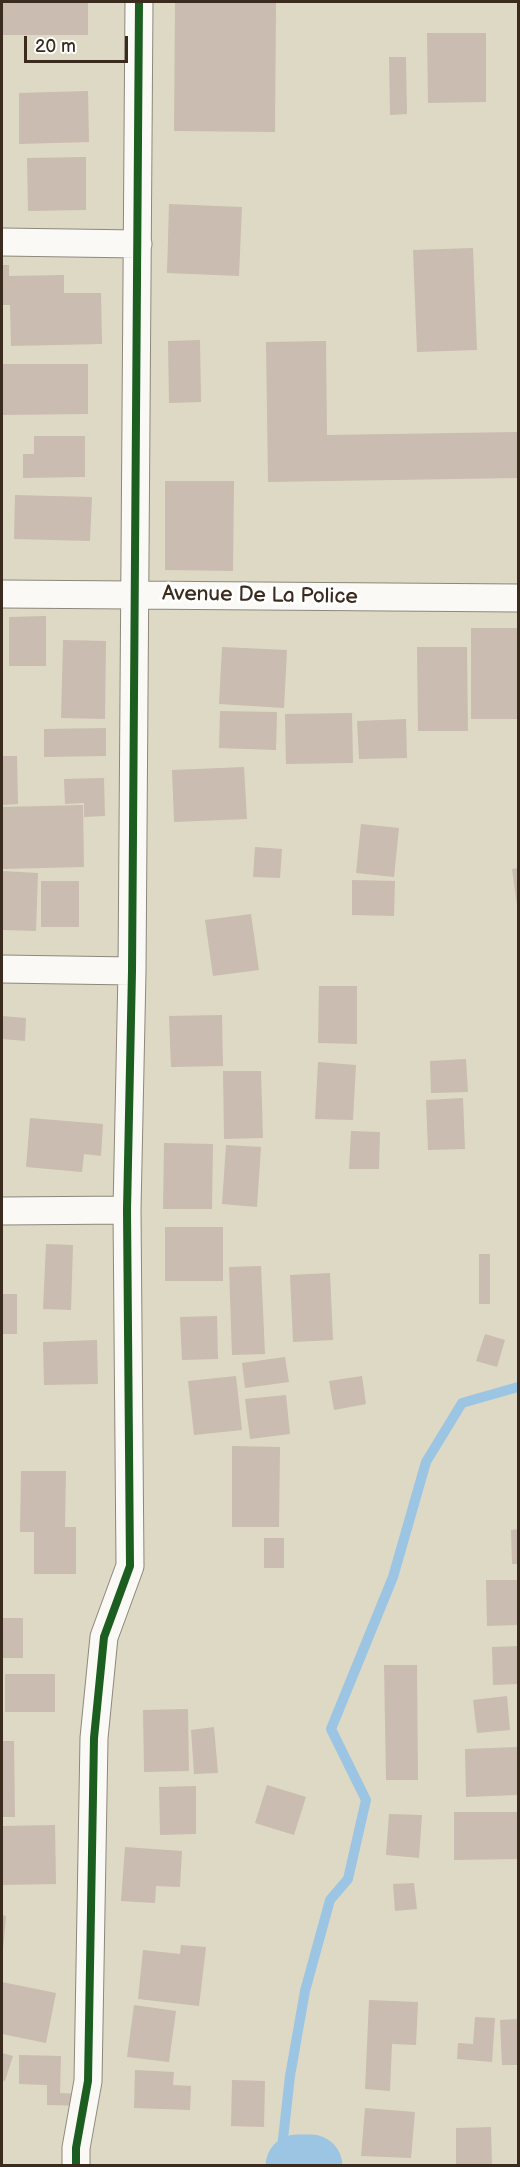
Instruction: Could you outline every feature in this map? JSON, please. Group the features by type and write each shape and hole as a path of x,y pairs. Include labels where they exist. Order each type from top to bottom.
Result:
{"street":[{"path":"76,2166 76,2148 88,2081 94,1738 98,1693 104,1637 130,1566 127,1210 132,971 139,2"},
{"path":"2,242 138,244"},
{"name":"Avenue De La Police","path":"2,594 519,598"},
{"path":"2,969 132,971"},
{"path":"2,1211 127,1210"}],"building":[{"path":"2,2 88,2 88,35 2,35"},
{"path":"175,2 276,2 275,132 174,131"},
{"path":"427,33 486,33 486,102 428,103"},
{"path":"389,57 406,57 407,114 390,115"},
{"path":"88,91 89,142 19,144 19,93"},
{"path":"86,157 86,210 28,211 27,158"},
{"path":"169,204 242,207 239,276 167,273"},
{"path":"473,248 477,350 417,352 413,250"},
{"path":"2,265 9,265 9,276 64,275 64,293 101,293 102,344 11,346 10,305 2,305"},
{"path":"200,340 201,402 169,403 168,341"},
{"path":"326,341 327,435 518,432 518,478 268,482 266,342"},
{"path":"2,364 88,364 88,414 2,415"},
{"path":"34,436 85,436 85,477 23,478 23,454 34,454"},
{"path":"165,481 234,481 233,571 165,570"},
{"path":"15,495 92,497 90,541 14,539"},
{"path":"46,616 46,666 9,666 9,617"},
{"path":"471,628 518,628 518,719 471,719"},
{"path":"63,640 106,641 105,719 61,718"},
{"path":"222,647 287,650 284,708 219,704"},
{"path":"417,647 467,647 468,731 418,731"},
{"path":"220,711 277,712 276,750 219,748"},
{"path":"352,713 353,763 286,764 285,714"},
{"path":"406,719 407,758 359,759 357,721"},
{"path":"106,728 106,756 44,757 44,729"},
{"path":"2,756 17,756 18,804 2,805"},
{"path":"244,767 247,819 174,822 172,770"},
{"path":"104,778 105,816 84,817 84,803 65,804 64,779"},
{"path":"83,805 84,867 3,869 2,807"},
{"path":"361,824 399,828 394,877 356,873"},
{"path":"255,847 282,849 280,878 253,877"},
{"path":"518,868 518,905 517,905 512,869"},
{"path":"2,871 38,873 36,931 2,930"},
{"path":"352,880 395,881 394,916 352,915"},
{"path":"41,881 79,881 79,927 41,927"},
{"path":"251,914 259,970 213,976 205,920"},
{"path":"319,986 357,986 357,1044 318,1043"},
{"path":"222,1015 223,1066 171,1067 169,1016"},
{"path":"2,1016 26,1018 25,1041 2,1039"},
{"path":"466,1059 468,1092 431,1093 430,1061"},
{"path":"318,1062 356,1065 353,1120 315,1119"},
{"path":"223,1071 261,1071 263,1138 224,1139"},
{"path":"463,1098 465,1149 428,1150 426,1100"},
{"path":"30,1118 103,1124 101,1156 84,1154 82,1172 26,1167"},
{"path":"351,1131 380,1132 379,1169 349,1169"},
{"path":"164,1143 213,1144 212,1209 163,1209"},
{"path":"226,1145 261,1147 257,1207 222,1204"},
{"path":"165,1227 223,1227 223,1281 165,1281"},
{"path":"46,1244 73,1245 71,1310 43,1309"},
{"path":"479,1254 490,1254 490,1304 479,1304"},
{"path":"261,1266 265,1354 232,1355 229,1267"},
{"path":"330,1273 333,1340 293,1342 290,1275"},
{"path":"2,1294 17,1294 17,1334 2,1334"},
{"path":"217,1316 218,1359 182,1360 180,1317"},
{"path":"485,1334 505,1340 497,1367 476,1361"},
{"path":"97,1340 98,1384 44,1385 43,1342"},
{"path":"285,1357 289,1382 245,1388 242,1363"},
{"path":"236,1376 242,1430 194,1435 188,1381"},
{"path":"362,1376 366,1404 334,1410 329,1381"},
{"path":"286,1395 290,1434 250,1439 245,1399"},
{"path":"232,1446 280,1447 279,1527 232,1527"},
{"path":"21,1471 66,1471 65,1527 76,1527 76,1574 34,1574 34,1532 20,1532"},
{"path":"518,1529 518,1564 512,1564 511,1530"},
{"path":"264,1538 284,1538 284,1568 264,1568"},
{"path":"486,1580 518,1580 518,1625 487,1626"},
{"path":"2,1618 23,1618 23,1658 2,1658"},
{"path":"518,1646 518,1684 493,1685 492,1647"},
{"path":"384,1665 417,1665 418,1780 386,1780"},
{"path":"5,1674 55,1674 55,1712 5,1712"},
{"path":"507,1696 510,1730 477,1733 473,1700"},
{"path":"188,1709 189,1771 144,1772 143,1710"},
{"path":"214,1727 218,1773 194,1774 191,1730"},
{"path":"2,1741 14,1741 15,1817 2,1817"},
{"path":"518,1747 518,1795 466,1797 465,1749"},
{"path":"267,1785 306,1797 294,1835 255,1823"},
{"path":"196,1786 196,1834 160,1835 159,1787"},
{"path":"454,1812 518,1812 518,1859 454,1860"},
{"path":"389,1814 422,1815 419,1858 386,1855"},
{"path":"55,1825 56,1884 2,1885 2,1826"},
{"path":"125,1847 182,1851 180,1887 156,1886 155,1903 121,1901"},
{"path":"414,1883 417,1909 395,1911 393,1884"},
{"path":"2,1915 6,1916 3,1950 2,1950"},
{"path":"181,1945 206,1947 199,2006 138,1999 143,1950 180,1954"},
{"path":"2,1982 56,1993 46,2043 2,2034"},
{"path":"369,2000 418,2002 416,2045 392,2044 390,2091 365,2089"},
{"path":"134,2005 176,2011 169,2062 127,2057"},
{"path":"475,2017 495,2018 492,2062 457,2059 458,2043 473,2044"},
{"path":"518,2019 518,2065 502,2065 500,2020"},
{"path":"2,2053 13,2056 5,2081 2,2080"},
{"path":"19,2055 61,2056 60,2093 82,2094 82,2106 47,2105 47,2085 19,2084"},
{"path":"135,2070 174,2072 173,2085 191,2086 190,2110 134,2108"},
{"path":"232,2080 265,2081 264,2127 231,2126"},
{"path":"365,2108 415,2112 411,2158 361,2156"},
{"path":"491,2127 492,2166 456,2166 456,2128"}],"waterway":[{"path":"280,2166 290,2076 305,1991 330,1900 348,1879 366,1800 331,1729 393,1577 426,1462 462,1403 518,1387"},
{"path":"297,2166 311,2166"}],"cycle path":[{"path":"76,2166 76,2148 88,2081 94,1738 104,1637 130,1566 127,1210 132,971 139,2"}]}
